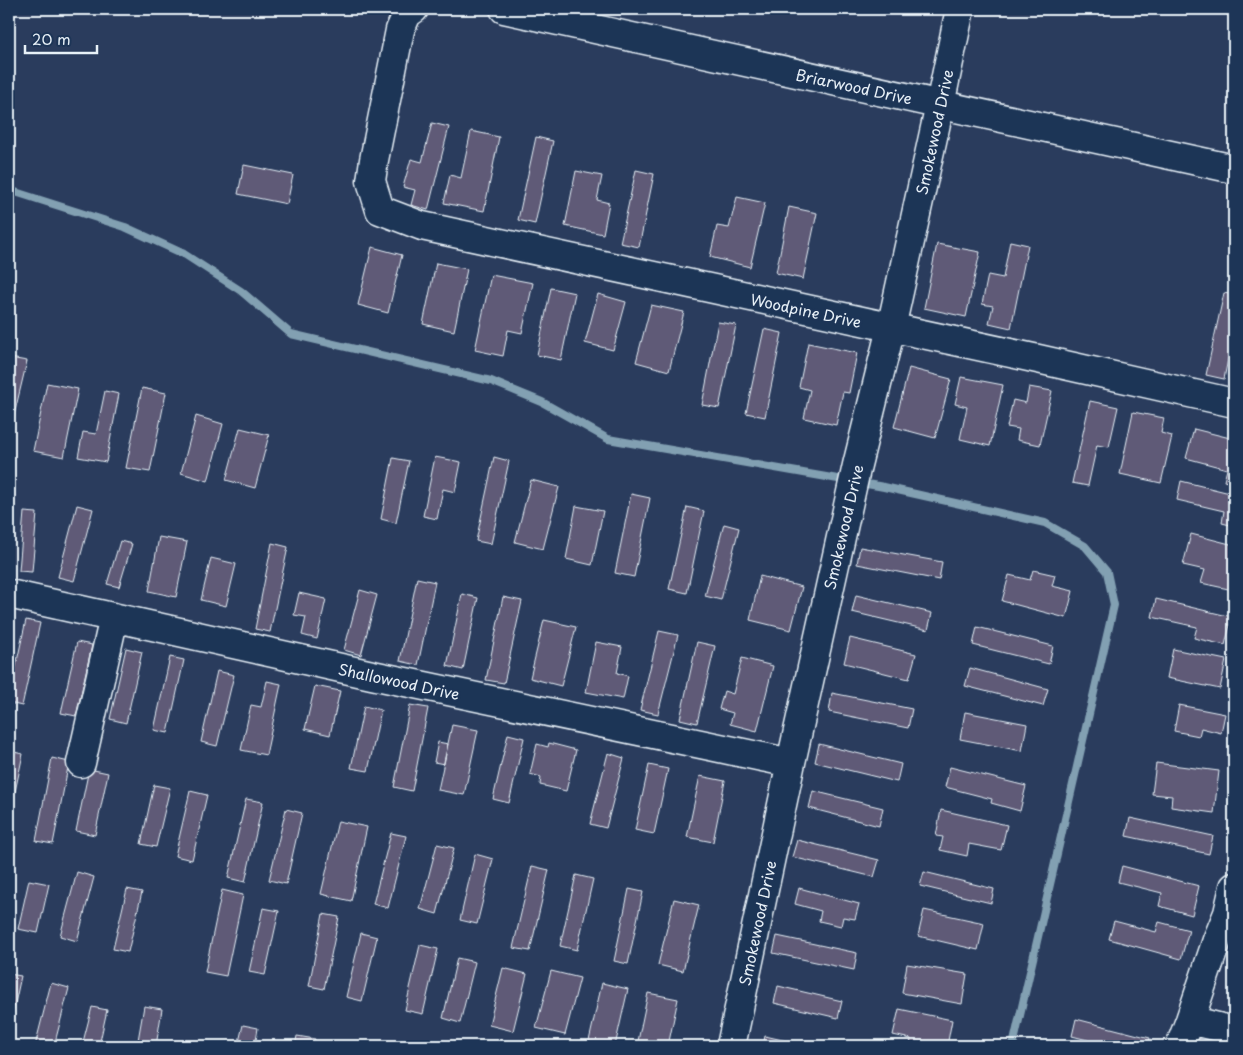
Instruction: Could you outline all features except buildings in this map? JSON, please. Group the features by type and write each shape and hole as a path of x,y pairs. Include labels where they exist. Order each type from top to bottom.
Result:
{"street":[{"name":"Briarwood Drive","path":"504,9 1234,169"},
{"name":"Smokewood Drive","path":"731,1046 790,763 857,465 891,328 960,9"},
{"name":"Woodpine Drive","path":"410,11 400,30 374,160 371,181 380,210 422,226 1038,359 1234,404"},
{"name":"Shallowood Drive","path":"9,594 362,673 790,763"},
{"path":"81,763 114,617"},
{"path":"1180,1046 1228,913 1234,887"},
{"path":"1190,1020 1234,1031"}],"waterway":[{"path":"9,190 125,227 184,254 241,291 291,334 491,381 542,402 608,439 884,487 1045,523 1085,546 1107,572 1114,605 1013,1046"}]}
